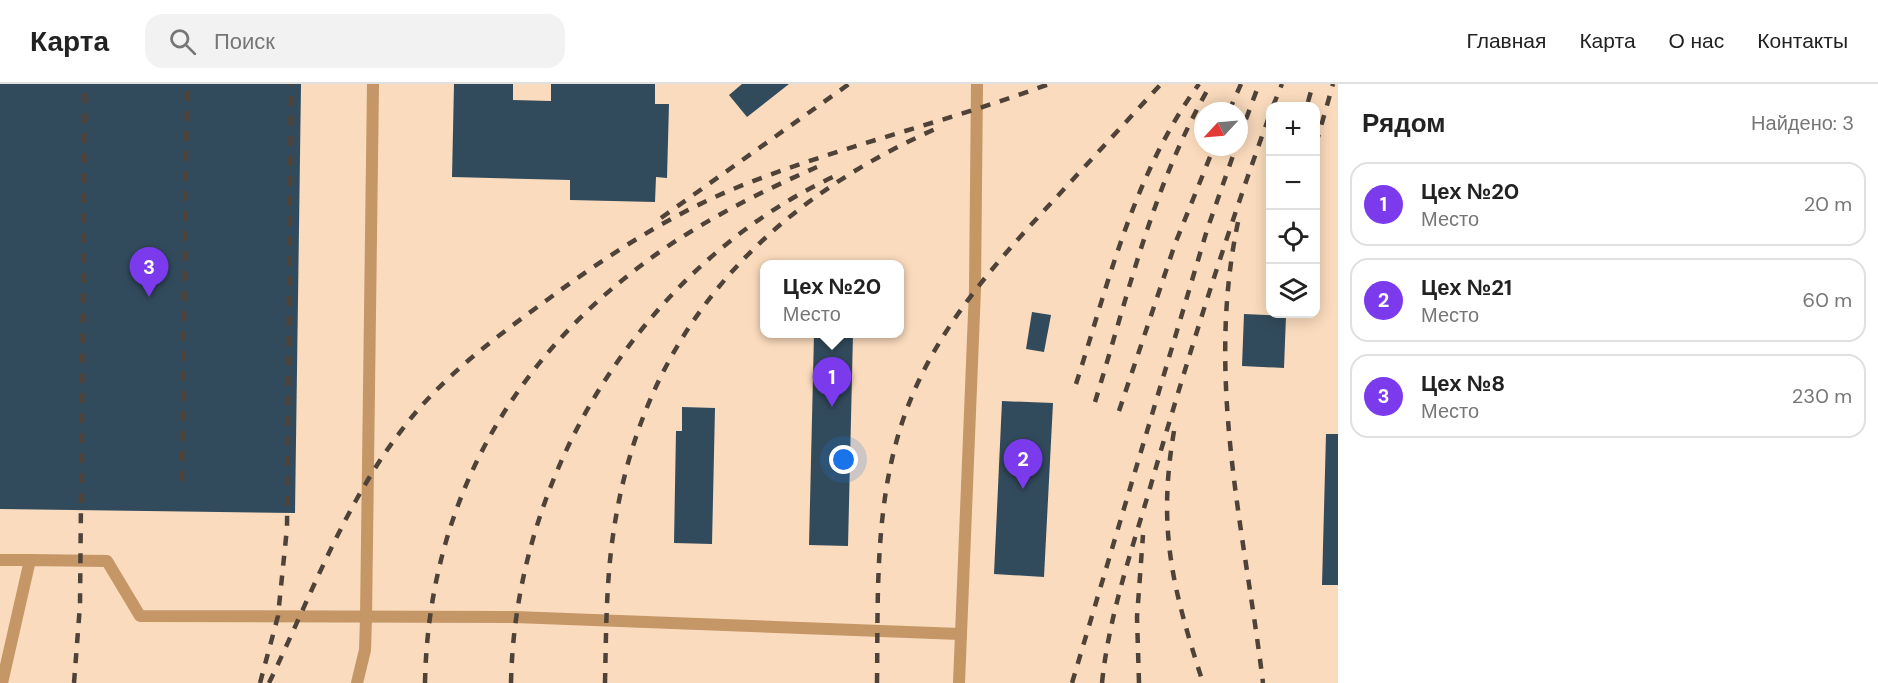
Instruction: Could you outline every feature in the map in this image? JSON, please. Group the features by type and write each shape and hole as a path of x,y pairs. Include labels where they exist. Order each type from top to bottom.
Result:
{"lane":[{"path":"357,683 365,650 366,618 373,84"},
{"path":"959,683 975,289 977,84"},
{"path":"0,560 107,561 140,616 515,617 960,634"},
{"path":"2,683 30,560"}],"shaded area":[{"path":"0,84 1338,84 1338,683 0,683"}],"building":[{"path":"0,84 301,84 295,513 0,509"},
{"path":"454,84 513,84 513,100 551,101 551,84 655,84 655,104 669,104 667,178 656,177 655,202 570,200 570,180 452,177"},
{"path":"742,84 789,84 747,117 729,95"},
{"path":"1032,312 1051,315 1044,352 1026,349"},
{"path":"1244,314 1266,315 1266,318 1286,318 1284,368 1242,366"},
{"path":"814,338 853,338 848,546 809,545"},
{"path":"1002,401 1053,403 1044,577 994,574"},
{"path":"682,407 715,408 712,544 674,543 676,431 682,431"},
{"path":"1326,434 1338,434 1338,585 1322,585"}],"railway":[{"path":"74,683 80,605 85,84"},
{"path":"182,481 187,84"},
{"path":"260,683 278,616 287,528 291,84"},
{"path":"661,218 849,84"},
{"path":"269,683 346,519 383,457 419,408 453,374 509,328 619,250 669,220 721,194 785,169 1049,84"},
{"path":"877,683 879,562 884,502 896,443 907,407 922,374 939,342 959,312 1004,255 1161,84"},
{"path":"1076,384 1112,267 1140,191 1176,118 1199,84"},
{"path":"1095,402 1158,199 1173,160 1211,84"},
{"path":"1233,102 1241,84"},
{"path":"1248,114 1259,84"},
{"path":"1275,102 1282,84"},
{"path":"1308,102 1313,84"},
{"path":"1320,130 1333,84"},
{"path":"1102,683 1116,606 1179,388 1266,125"},
{"path":"605,683 609,568 624,477 646,409 677,347 715,292 761,242 814,198 875,159 942,126"},
{"path":"1119,411 1175,244 1210,156"},
{"path":"1072,683 1207,230 1233,156"},
{"path":"425,683 430,620 441,560 459,502 484,448 515,396 552,348 594,304 643,264 663,249 727,211 817,167"},
{"path":"511,683 518,604 536,527 565,453 603,383 650,319 705,262 768,214 837,175"},
{"path":"1238,222 1229,280 1225,338 1226,396 1238,510 1263,683"},
{"path":"1174,431 1167,499 1171,559 1183,618 1203,683"},
{"path":"1139,683 1137,617 1143,535"}],"place":[{"name":"Цех №8","path":"149,297"},
{"name":"Цех №20","path":"832,407"},
{"name":"Цех №21","path":"1023,489"}]}
